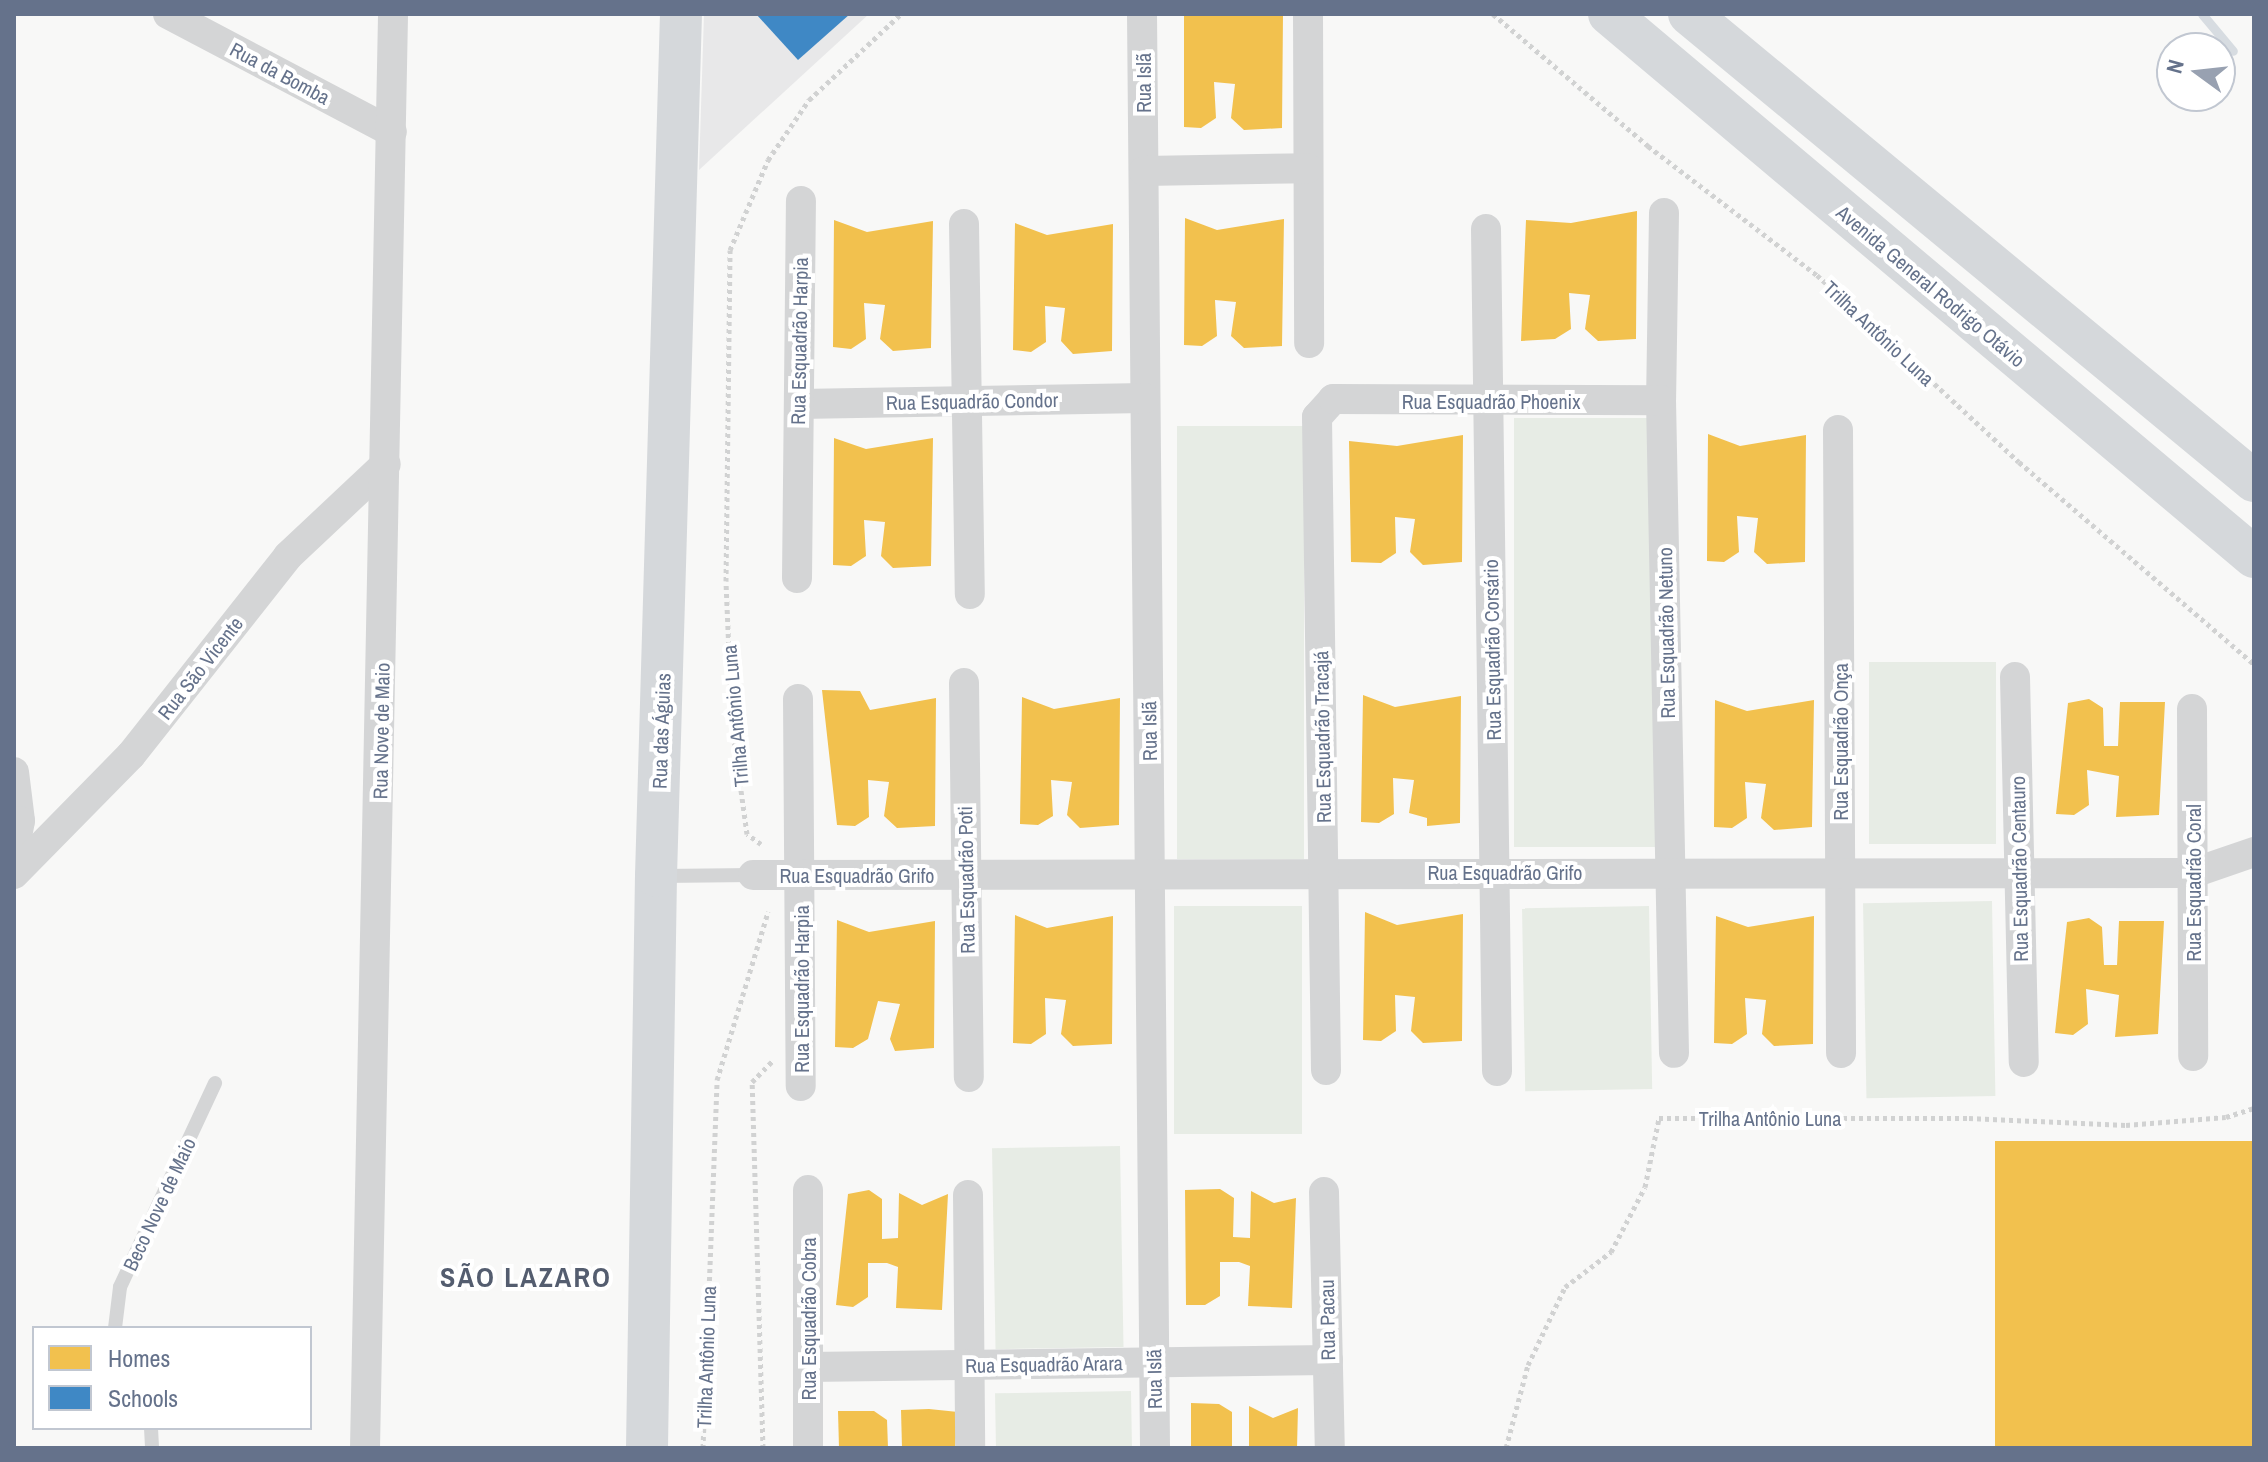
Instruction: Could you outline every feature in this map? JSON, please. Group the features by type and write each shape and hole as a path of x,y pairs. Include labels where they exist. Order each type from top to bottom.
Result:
{"street":[{"name":"Rua da Bomba","path":"168,14 392,132"},
{"name":"Rua Nove de Maio","path":"365,1448 393,14"},
{"name":"Rua das Águias","path":"647,1448 656,876 681,14"},
{"name":"Rua Islã","path":"1142,14 1155,1448"},
{"path":"1308,14 1309,343"},
{"name":"Avenida General Rodrigo Otávio","path":"1609,14 2254,557"},
{"path":"1689,14 2254,481"},
{"path":"1727,113 1762,75"},
{"path":"1144,171 1308,168"},
{"name":"Rua Esquadrão Harpia","path":"797,578 801,201"},
{"name":"Rua Esquadrão Netuno","path":"1664,213 1661,400 1674,1053"},
{"path":"964,224 970,594"},
{"name":"Rua Esquadrão Corsário","path":"1486,229 1497,1071"},
{"name":"Rua Esquadrão Condor","path":"799,404 1145,398"},
{"name":"Rua Esquadrão Phoenix","path":"1324,406 1333,399 1489,402 1661,400"},
{"name":"Rua Esquadrão Tracajá","path":"1324,406 1317,417 1326,1070"},
{"name":"Rua Esquadrão Onça","path":"1838,430 1841,1053"},
{"name":"Rua São Vicente","path":"14,874 131,755 288,556 386,464"},
{"name":"Rua Esquadrão Centauro","path":"2015,677 2024,1062"},
{"name":"Rua Esquadrão Poti","path":"964,683 969,1077"},
{"name":"Rua Esquadrão Harpia","path":"798,699 794,875 801,1086"},
{"name":"Rua Esquadrão Coral","path":"2192,709 2193,1056"},
{"path":"14,772 20,821 14,852"},
{"name":"Rua Esquadrão Grifo","path":"753,875 2019,870 2193,873 2254,852"},
{"name":"Rua Esquadrão Cobra","path":"808,1190 808,1448"},
{"name":"Rua Pacau","path":"1324,1192 1330,1448"},
{"path":"968,1195 970,1448"},
{"name":"Rua Esquadrão Arara","path":"808,1367 1328,1360"}],"lane":[{"path":"656,876 753,875"},
{"name":"Beco Nove de Maio","path":"115,1326 120,1287 215,1083"}],"path":[{"name":"Trilha Antônio Luna","path":"703,1448 717,1080 769,909 794,875 781,858 747,834 732,725 726,581 730,250 768,160 809,100 901,14"},
{"name":"Trilha Antônio Luna","path":"1493,14 1648,146 1817,275 2019,462 2254,664"},
{"path":"763,1448 752,1082 784,1048"},
{"name":"Trilha Antônio Luna","path":"1506,1448 1528,1365 1565,1287 1611,1252 1645,1187 1659,1118 1969,1118 2126,1125 2226,1117 2254,1108"}],"shaded area":[{"path":"704,14 869,14 699,170"},
{"path":"1514,418 1666,418 1666,847 1514,847"},
{"path":"1177,426 1304,426 1304,859 1177,859"},
{"path":"1869,662 1996,662 1996,844 1869,844"},
{"path":"1992,901 1995,1096 1866,1098 1863,903"},
{"path":"1174,906 1302,906 1302,1134 1174,1134"},
{"path":"1649,906 1652,1089 1525,1091 1522,908"},
{"path":"1120,1146 1124,1347 996,1349 992,1148"},
{"path":"1131,1391 1132,1448 996,1448 995,1393"}],"building: Homes":[{"path":"1184,14 1283,14 1282,128 1244,130 1231,118 1235,84 1214,82 1216,118 1201,128 1184,127"},
{"path":"1637,211 1636,339 1598,341 1585,329 1590,295 1569,293 1571,329 1555,339 1521,341 1526,220 1571,223"},
{"path":"1185,218 1217,230 1284,219 1282,346 1244,348 1231,336 1236,302 1215,300 1217,336 1202,346 1184,345"},
{"path":"834,220 867,232 933,221 931,348 893,351 880,339 885,305 864,303 866,339 851,349 833,347"},
{"path":"1015,223 1047,235 1113,224 1112,351 1073,354 1061,341 1065,308 1045,306 1046,342 1031,352 1013,350"},
{"path":"1708,434 1740,446 1806,435 1805,562 1767,564 1754,552 1758,518 1737,516 1739,552 1724,562 1707,561"},
{"path":"1463,435 1462,562 1423,565 1410,552 1415,519 1395,517 1396,553 1381,563 1351,562 1349,441 1397,446"},
{"path":"834,438 866,449 933,438 931,566 893,568 881,556 885,522 864,520 866,556 851,566 833,565"},
{"path":"822,690 860,691 870,710 936,698 935,826 897,828 884,816 889,782 868,780 869,817 855,826 837,825"},
{"path":"1363,695 1395,707 1461,696 1460,823 1427,826 1427,818 1409,813 1414,780 1393,778 1394,814 1379,823 1361,822"},
{"path":"1022,697 1054,709 1120,698 1119,825 1080,828 1067,815 1072,782 1051,780 1053,816 1038,825 1020,824"},
{"path":"2089,699 2103,708 2104,746 2118,746 2120,702 2165,702 2159,815 2116,817 2119,776 2087,770 2089,805 2074,815 2056,814 2068,703"},
{"path":"1715,700 1747,711 1814,700 1812,827 1774,830 1761,818 1766,784 1745,782 1747,818 1732,828 1714,827"},
{"path":"1365,912 1397,925 1463,914 1462,1041 1423,1043 1411,1031 1415,997 1395,995 1396,1031 1381,1041 1363,1040"},
{"path":"1015,915 1047,928 1113,916 1112,1044 1073,1046 1061,1034 1066,1000 1045,998 1046,1034 1031,1044 1013,1043"},
{"path":"1716,916 1748,927 1814,916 1813,1044 1774,1046 1762,1034 1766,1000 1745,998 1747,1034 1732,1044 1714,1043"},
{"path":"2089,918 2102,927 2104,965 2117,965 2119,921 2164,921 2158,1034 2115,1037 2119,995 2086,989 2088,1024 2073,1035 2055,1033 2067,922"},
{"path":"837,920 869,932 935,921 934,1048 895,1051 890,1039 900,1004 878,1001 868,1039 853,1048 835,1047"},
{"path":"1995,1141 2254,1141 2254,1448 1995,1448"},
{"path":"1220,1189 1234,1198 1233,1237 1250,1238 1251,1191 1274,1203 1296,1198 1292,1308 1248,1306 1250,1266 1239,1262 1220,1262 1220,1296 1205,1305 1186,1305 1185,1190"},
{"path":"869,1190 882,1199 882,1239 898,1238 899,1193 922,1205 948,1194 942,1310 896,1308 898,1267 887,1263 868,1263 868,1297 853,1307 836,1305 848,1194"},
{"path":"1191,1403 1219,1404 1232,1412 1232,1448 1191,1448"},
{"path":"1249,1406 1273,1418 1298,1408 1297,1448 1249,1448"},
{"path":"901,1410 958,1412 955,1448 902,1448"},
{"path":"838,1411 874,1411 887,1420 888,1448 839,1448"}],"building: Schools":[{"path":"756,14 850,14 798,60"}],"waterway":[{"path":"2202,14 2217,32"}],"district":[{"name":"SÃO LAZARO","path":"526,1277"}]}
